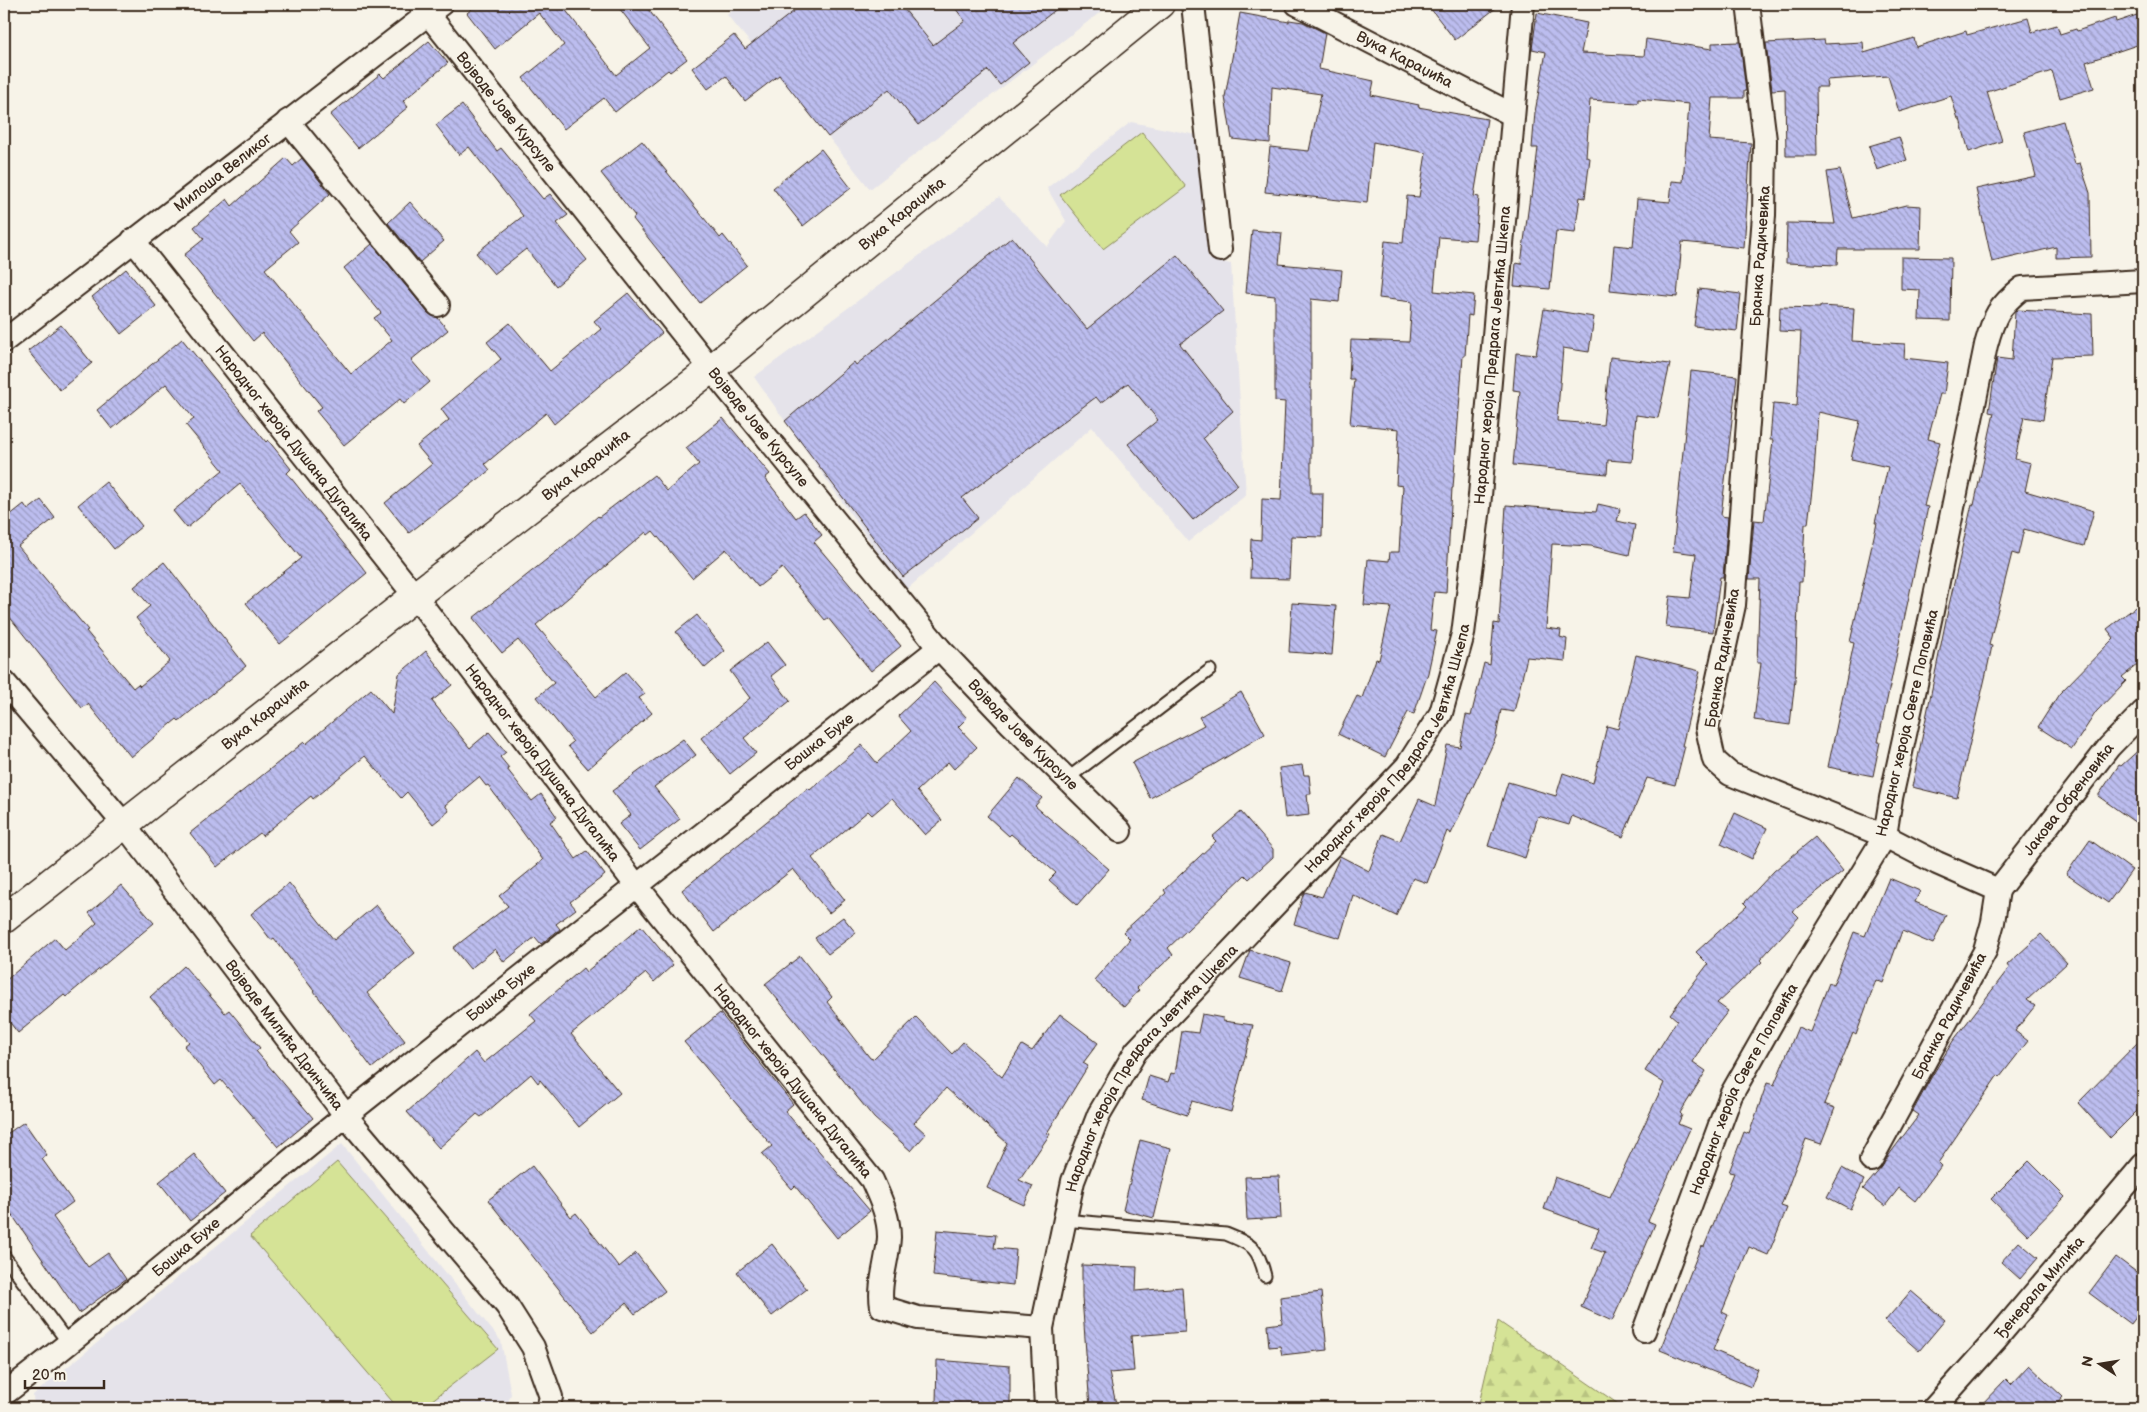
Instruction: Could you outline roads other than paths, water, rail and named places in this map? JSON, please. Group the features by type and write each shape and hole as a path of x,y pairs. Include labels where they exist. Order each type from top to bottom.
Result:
{"street":[{"name":"Вука Караџића","path":"4,919 416,596 711,370 1160,4"},
{"path":"1193,4 1220,250"},
{"name":"Вука Караџића","path":"1297,4 1513,115"},
{"name":"Народног хероја Предрага Јевтића Шкепа","path":"1046,1408 1042,1328 1063,1220 1073,1181 1099,1114 1136,1051 1407,766 1441,713 1463,634 1478,516 1523,4"},
{"name":"Бранка Радичевића","path":"1748,4 1764,140 1764,214 1734,605 1707,728 1714,760 1730,774 1885,836 1937,863 1998,890 1994,922 1985,952 1871,1160"},
{"name":"Војводе Јове Курсуле","path":"429,7 711,370 939,648 1120,831"},
{"name":"Милоша Великог","path":"4,341 288,121 429,7"},
{"path":"288,121 438,305"},
{"name":"Народног хероја Душана Дугалића","path":"133,240 416,596 636,885 872,1180 885,1211 889,1237 880,1295 882,1307 918,1318 1042,1328"},
{"name":"Народног хероја Свете Поповића","path":"1644,1330 1731,1094 1787,996 1885,836 1993,318 2007,300 2022,288 2143,281"},
{"name":"Бошка Бухе","path":"4,1394 69,1344 346,1116 636,885 939,648"},
{"name":"Војводе Милића Дринчића","path":"4,682 124,824 346,1116 507,1306 533,1346 550,1402"},
{"name":"Јакова Обреновића","path":"1998,890 2109,746 2143,712"},
{"name":"Ђенерала Милића","path":"1934,1408 1996,1339 2143,1165"}],"lane":[{"path":"1067,779 1210,670"},
{"path":"1063,1220 1226,1234 1250,1244 1261,1261 1265,1276"},
{"path":"4,1256 69,1344"}]}
